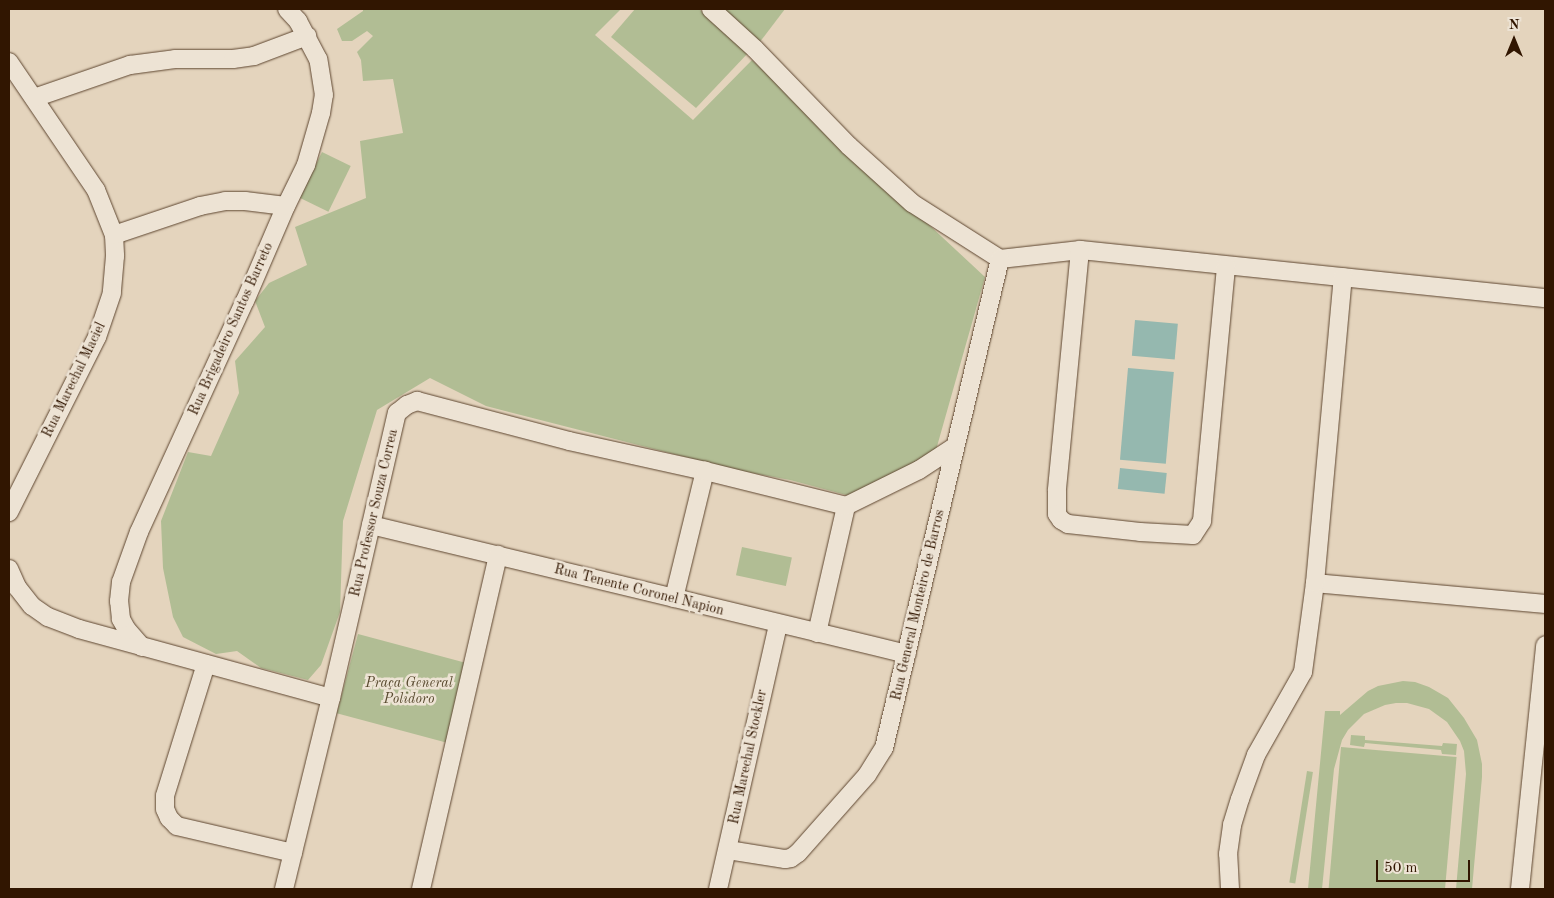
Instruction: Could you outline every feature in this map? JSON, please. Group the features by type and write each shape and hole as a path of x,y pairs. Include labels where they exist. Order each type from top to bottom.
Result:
{"street":[{"name":"Rua Brigadeiro Santos Barreto","path":"142,647 127,630 121,619 119,601 122,582 139,532 306,165 316,135 324,96 318,59 298,21 287,9"},
{"path":"711,9 755,49 849,146 912,203 1000,259 1080,250 1545,298"},
{"path":"34,98 130,65 175,59 216,59 254,56 307,36"},
{"name":"Rua Marechal Maciel","path":"9,62 96,190 114,235 115,274 108,311 97,336 9,512"},
{"path":"114,235 200,206 225,201 245,200 286,206"},
{"path":"1080,250 1057,490 1057,514 1061,520 1068,524 1140,532 1193,535 1202,521 1226,266"},
{"name":"Rua General Monteiro de Barros","path":"728,850 785,859 798,854 867,774 884,748 1000,259"},
{"path":"1230,889 1228,854 1232,825 1256,755 1303,672 1315,583 1343,277"},
{"name":"Rua Professor Souza Correa","path":"284,889 331,698 397,413 407,405 417,401 570,441 705,471 846,506"},
{"path":"817,632 846,506 919,470 954,447"},
{"path":"674,598 705,471"},
{"name":"Rua Tenente Coronel Napion","path":"371,525 907,654"},
{"path":"421,889 498,555"},
{"path":"9,569 17,586 32,606 48,616 79,629 331,698"},
{"path":"1315,583 1545,604"},
{"name":"Rua Marechal Stockler","path":"718,889 778,624"},
{"path":"1520,889 1545,645"},
{"path":"206,664 165,796 165,809 169,818 177,826 293,853"},
{"path":"1533,761 1545,786"}],"green space":[{"path":"363,9 621,9 595,35 693,120 752,60 985,277 934,457 850,496 790,480 736,470 486,406 430,378 377,410 343,521 340,612 321,665 308,680 261,668 237,651 216,654 183,637 173,617 163,568 161,521 188,452 211,456 239,393 235,361 265,327 255,301 269,283 307,265 295,227 366,198 360,141 403,133 393,79 363,81 361,60 357,52 373,36 367,31 352,41 342,41 337,29 363,11"},
{"path":"635,9 699,9 749,52 696,108 611,37"},
{"path":"714,9 785,9 756,47"},
{"path":"322,152 351,166 328,212 300,198"},
{"path":"742,547 792,558 786,586 736,575"},
{"name":"Praça General Polidoro","path":"358,634 470,664 449,743 337,713"},
{"path":"1403,681 1415,682 1429,687 1448,698 1464,718 1477,740 1482,764 1482,777 1472,889 1456,889 1466,774 1464,751 1460,741 1447,722 1429,709 1407,703 1396,703 1385,705 1364,714 1348,730 1342,740 1334,769 1322,889 1308,889 1325,711 1340,711 1340,715 1368,691 1378,686"},
{"path":"1351,735 1365,736 1365,740 1442,746 1443,743 1457,744 1456,755 1442,754 1441,750 1365,743 1364,747 1350,745"},
{"path":"1341,747 1457,757 1445,889 1329,889"},
{"path":"1307,771 1313,772 1295,884 1289,883"}],"water":[{"path":"1135,320 1178,324 1175,360 1132,356"},
{"path":"1128,368 1174,372 1166,464 1120,460"},
{"path":"1120,468 1167,473 1165,494 1118,489"}]}
